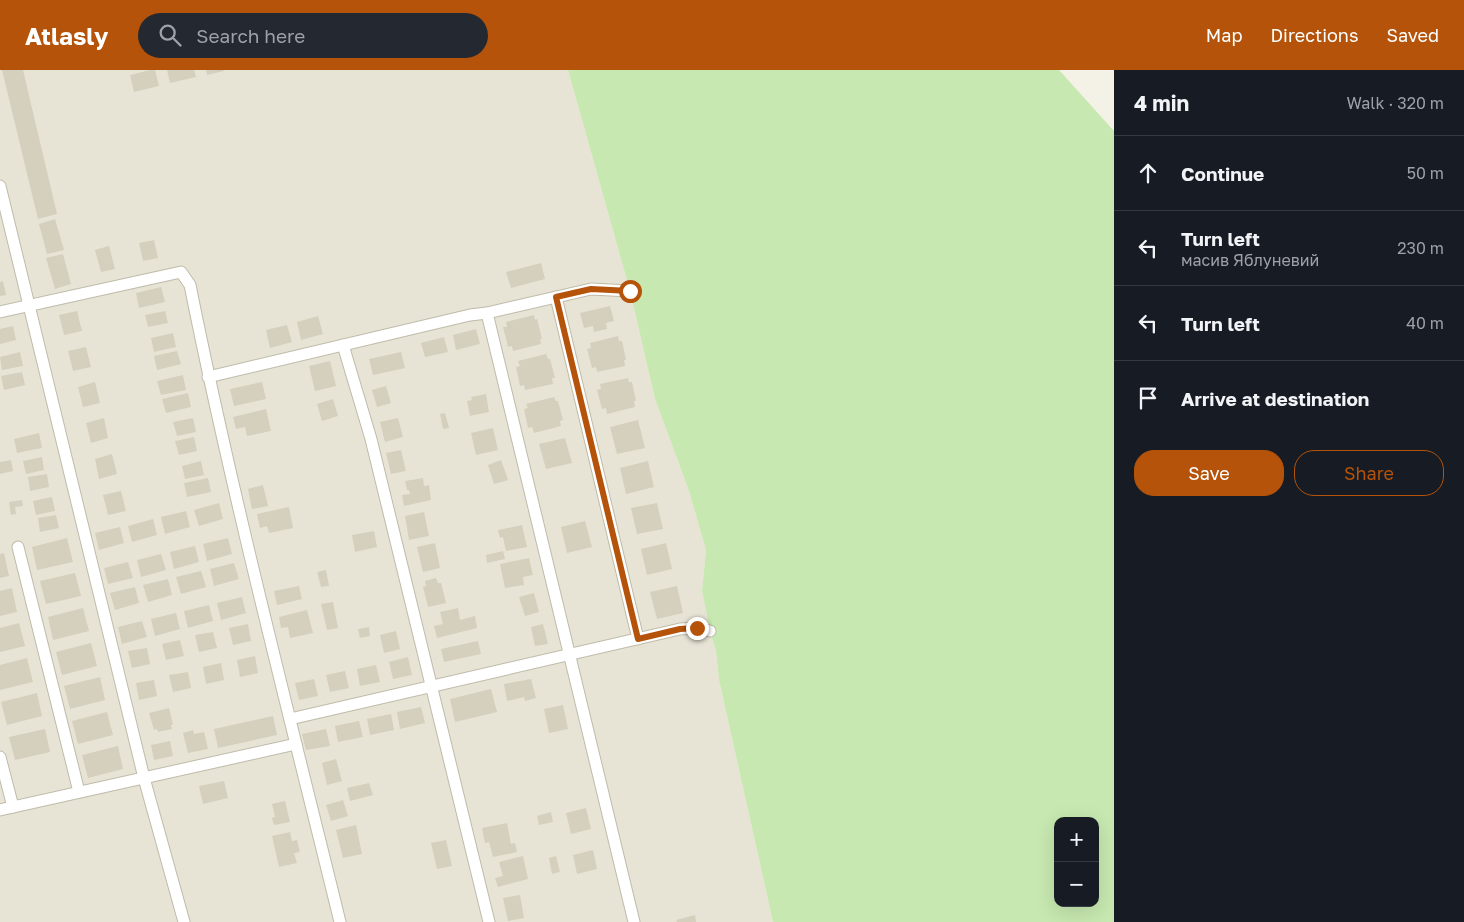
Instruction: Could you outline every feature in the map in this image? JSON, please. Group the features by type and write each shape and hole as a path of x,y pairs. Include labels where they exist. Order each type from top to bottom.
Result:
{"street":[{"path":"0,186 144,778 184,922"},
{"path":"0,312 28,304 181,272 190,285 208,377 340,922"},
{"path":"208,377 470,315 487,313 591,289 630,291"},
{"path":"556,297 638,639"},
{"path":"487,313 568,655 634,922"},
{"path":"343,345 371,438 489,922"},
{"path":"18,547 79,792"},
{"path":"290,719 680,629 697,628 710,631"},
{"path":"0,810 296,744"},
{"path":"0,757 12,808"}],"shaded area":[{"path":"0,70 568,70 630,291 655,399 689,491 706,550 702,591 716,651 719,680 773,922 0,922"}],"green space":[{"path":"568,70 1059,70 1114,131 1114,922 773,922 719,680 716,651 702,591 706,550 689,491 655,399 630,291"}],"building":[{"path":"2,70 23,70 57,214 38,219"},
{"path":"155,70 159,86 134,92 130,75"},
{"path":"167,70 194,70 196,77 170,83"},
{"path":"206,70 224,70 224,71 207,75"},
{"path":"55,219 64,250 47,254 39,224"},
{"path":"154,240 158,258 143,261 139,243"},
{"path":"109,246 115,269 101,272 95,250"},
{"path":"63,254 71,284 55,289 46,258"},
{"path":"541,263 545,279 511,288 506,272"},
{"path":"3,281 6,295 0,296 0,282"},
{"path":"161,287 165,302 139,308 136,293"},
{"path":"610,306 614,321 606,323 607,329 594,332 593,326 584,328 580,313"},
{"path":"77,311 82,331 64,335 59,315"},
{"path":"165,311 168,323 148,327 145,315"},
{"path":"534,315 535,320 537,319 542,339 540,339 541,344 513,351 512,346 508,347 503,327 507,327 506,322"},
{"path":"318,316 323,334 301,340 297,322"},
{"path":"287,325 292,342 270,348 266,330"},
{"path":"13,326 16,340 0,344 0,329"},
{"path":"476,329 480,344 456,350 453,335"},
{"path":"173,333 176,347 154,352 151,338"},
{"path":"618,336 619,341 622,341 626,360 624,360 625,366 597,372 596,367 592,368 587,349 591,348 590,343"},
{"path":"444,337 448,352 425,357 421,343"},
{"path":"86,347 91,367 73,371 68,351"},
{"path":"177,351 181,364 157,370 154,356"},
{"path":"20,352 23,366 2,370 0,357"},
{"path":"401,352 405,368 373,375 369,359"},
{"path":"546,354 548,359 550,359 555,378 552,378 553,384 525,390 524,385 520,386 516,367 520,366 518,361"},
{"path":"330,361 336,386 315,391 309,366"},
{"path":"22,372 25,385 4,390 1,376"},
{"path":"183,375 186,390 161,395 157,381"},
{"path":"628,378 629,382 632,382 636,401 634,401 635,407 607,414 606,408 602,409 597,390 601,389 600,384"},
{"path":"95,382 100,403 83,407 78,387"},
{"path":"262,382 266,399 234,406 230,389"},
{"path":"386,386 391,403 377,407 372,390"},
{"path":"188,393 191,407 166,413 162,399"},
{"path":"486,394 489,412 470,416 467,401 472,400 471,397"},
{"path":"554,397 558,401 563,420 560,421 561,426 534,433 532,427 528,428 524,409 528,408 526,404"},
{"path":"333,399 338,416 322,421 317,404"},
{"path":"266,409 271,431 247,436 245,427 236,429 233,417"},
{"path":"445,413 449,428 443,429 440,414"},
{"path":"104,418 108,438 91,443 86,423"},
{"path":"193,418 196,432 177,436 173,422"},
{"path":"398,418 403,437 385,442 380,422"},
{"path":"638,420 645,448 617,454 610,427"},
{"path":"493,428 498,450 476,455 471,433"},
{"path":"39,433 42,448 17,453 14,439"},
{"path":"194,437 197,451 179,455 175,441"},
{"path":"565,438 572,463 546,469 539,444"},
{"path":"401,450 406,471 391,474 386,453"},
{"path":"112,454 117,474 99,479 95,459"},
{"path":"42,457 44,470 26,474 23,461"},
{"path":"11,460 13,471 0,474 0,462"},
{"path":"501,460 508,480 494,484 488,465"},
{"path":"201,461 204,475 185,479 182,466"},
{"path":"648,461 654,487 626,494 620,468"},
{"path":"47,474 49,487 30,491 28,477"},
{"path":"208,478 211,492 187,497 184,483"},
{"path":"423,478 424,486 429,485 431,500 404,506 402,495 410,494 405,481"},
{"path":"263,485 268,506 252,509 248,489"},
{"path":"121,491 126,511 108,515 103,495"},
{"path":"52,497 55,511 36,515 33,501"},
{"path":"22,500 23,506 15,507 16,514 11,515 9,502"},
{"path":"219,503 223,519 199,526 194,510"},
{"path":"657,503 663,529 637,534 631,508"},
{"path":"289,507 293,528 269,533 267,526 260,528 257,514"},
{"path":"186,511 190,527 165,534 161,517"},
{"path":"424,512 429,536 409,540 405,516"},
{"path":"56,515 59,528 40,532 38,518"},
{"path":"153,519 157,535 132,542 128,526"},
{"path":"585,521 592,547 567,553 561,527"},
{"path":"522,525 527,547 506,551 503,537 500,538 498,530"},
{"path":"120,527 124,543 99,550 95,533"},
{"path":"374,531 377,547 355,552 352,535"},
{"path":"67,538 73,562 37,570 32,547"},
{"path":"228,538 232,554 207,561 203,544"},
{"path":"435,543 440,568 423,572 417,547"},
{"path":"666,543 672,569 647,575 641,549"},
{"path":"195,546 199,562 174,569 170,552"},
{"path":"503,551 505,559 487,563 486,555"},
{"path":"4,553 9,576 0,578 0,554"},
{"path":"161,554 166,570 141,577 137,560"},
{"path":"529,558 533,575 523,577 524,585 505,588 500,564"},
{"path":"128,562 133,578 108,584 104,568"},
{"path":"234,563 239,579 214,586 210,569"},
{"path":"326,570 329,586 321,587 317,572"},
{"path":"201,571 206,587 181,594 176,577"},
{"path":"75,573 81,596 46,604 40,581"},
{"path":"436,578 438,583 441,583 446,603 428,607 423,587 426,586 425,581"},
{"path":"168,579 172,595 148,602 143,585"},
{"path":"299,586 302,599 277,605 274,591"},
{"path":"677,586 683,613 657,619 650,592"},
{"path":"135,587 139,603 115,610 110,593"},
{"path":"12,588 17,612 0,616 0,591"},
{"path":"534,593 539,612 525,616 519,597"},
{"path":"242,597 246,613 221,620 217,603"},
{"path":"333,602 338,628 327,630 321,604"},
{"path":"209,605 213,621 188,628 184,611"},
{"path":"83,608 89,631 53,640 48,617"},
{"path":"458,608 460,620 475,616 477,628 437,638 434,626 443,624 440,612"},
{"path":"307,610 313,633 290,638 288,627 281,628 279,617"},
{"path":"176,613 180,629 155,636 151,619"},
{"path":"142,621 147,637 122,644 118,627"},
{"path":"19,623 25,646 0,652 0,628"},
{"path":"248,624 251,641 233,645 229,628"},
{"path":"543,624 548,644 535,646 531,627"},
{"path":"369,627 370,636 360,638 358,629"},
{"path":"396,631 400,649 384,653 380,635"},
{"path":"213,632 217,648 199,652 195,635"},
{"path":"180,640 184,656 166,660 162,644"},
{"path":"478,641 481,654 444,662 441,649"},
{"path":"91,643 97,666 62,675 56,652"},
{"path":"147,648 150,664 132,668 128,651"},
{"path":"255,656 258,673 240,677 237,660"},
{"path":"408,657 412,675 393,679 389,662"},
{"path":"27,658 33,682 0,690 0,665"},
{"path":"221,663 224,680 206,684 203,667"},
{"path":"376,665 380,682 360,686 357,669"},
{"path":"345,671 349,688 330,692 326,675"},
{"path":"188,672 191,688 173,692 169,675"},
{"path":"100,677 105,700 70,709 64,686"},
{"path":"314,679 318,696 299,700 295,683"},
{"path":"531,679 536,698 525,701 524,697 507,701 504,684"},
{"path":"154,680 157,696 139,700 136,683"},
{"path":"491,689 497,712 455,722 450,699"},
{"path":"37,693 42,716 7,725 1,702"},
{"path":"563,705 568,729 549,733 544,709"},
{"path":"421,707 425,723 400,729 397,712"},
{"path":"169,708 173,725 171,725 172,729 158,732 157,729 154,730 149,713"},
{"path":"107,712 113,735 78,744 72,721"},
{"path":"391,714 394,730 370,735 367,719"},
{"path":"273,716 277,735 218,748 214,729"},
{"path":"359,721 363,737 338,742 335,726"},
{"path":"45,729 50,752 15,760 9,737"},
{"path":"326,729 330,746 306,750 302,734"},
{"path":"193,730 194,734 204,732 208,749 188,753 183,733"},
{"path":"170,741 173,756 154,760 151,745"},
{"path":"118,746 123,769 88,778 82,755"},
{"path":"336,759 342,781 327,785 322,763"},
{"path":"224,781 228,798 203,804 199,786"},
{"path":"369,783 373,795 350,801 347,788"},
{"path":"343,800 348,816 331,821 326,805"},
{"path":"285,801 290,822 274,825 272,818 275,817 272,804"},
{"path":"586,808 591,829 571,834 566,813"},
{"path":"551,812 553,822 539,825 537,816"},
{"path":"507,823 511,844 515,843 517,852 493,857 489,842 485,843 482,828"},
{"path":"356,825 362,854 343,858 336,830"},
{"path":"290,832 292,841 297,840 300,852 294,853 297,863 279,867 272,836"},
{"path":"446,840 452,866 437,869 431,843"},
{"path":"593,850 597,869 577,874 573,855"},
{"path":"523,856 528,879 498,887 495,878 503,876 499,862"},
{"path":"556,856 560,872 552,874 549,858"},
{"path":"520,895 524,918 508,921 503,898"},
{"path":"695,915 696,922 677,922 676,920"}],"route":[{"path":"630,291 591,289 556,297 638,639 680,629 697,628"}]}
